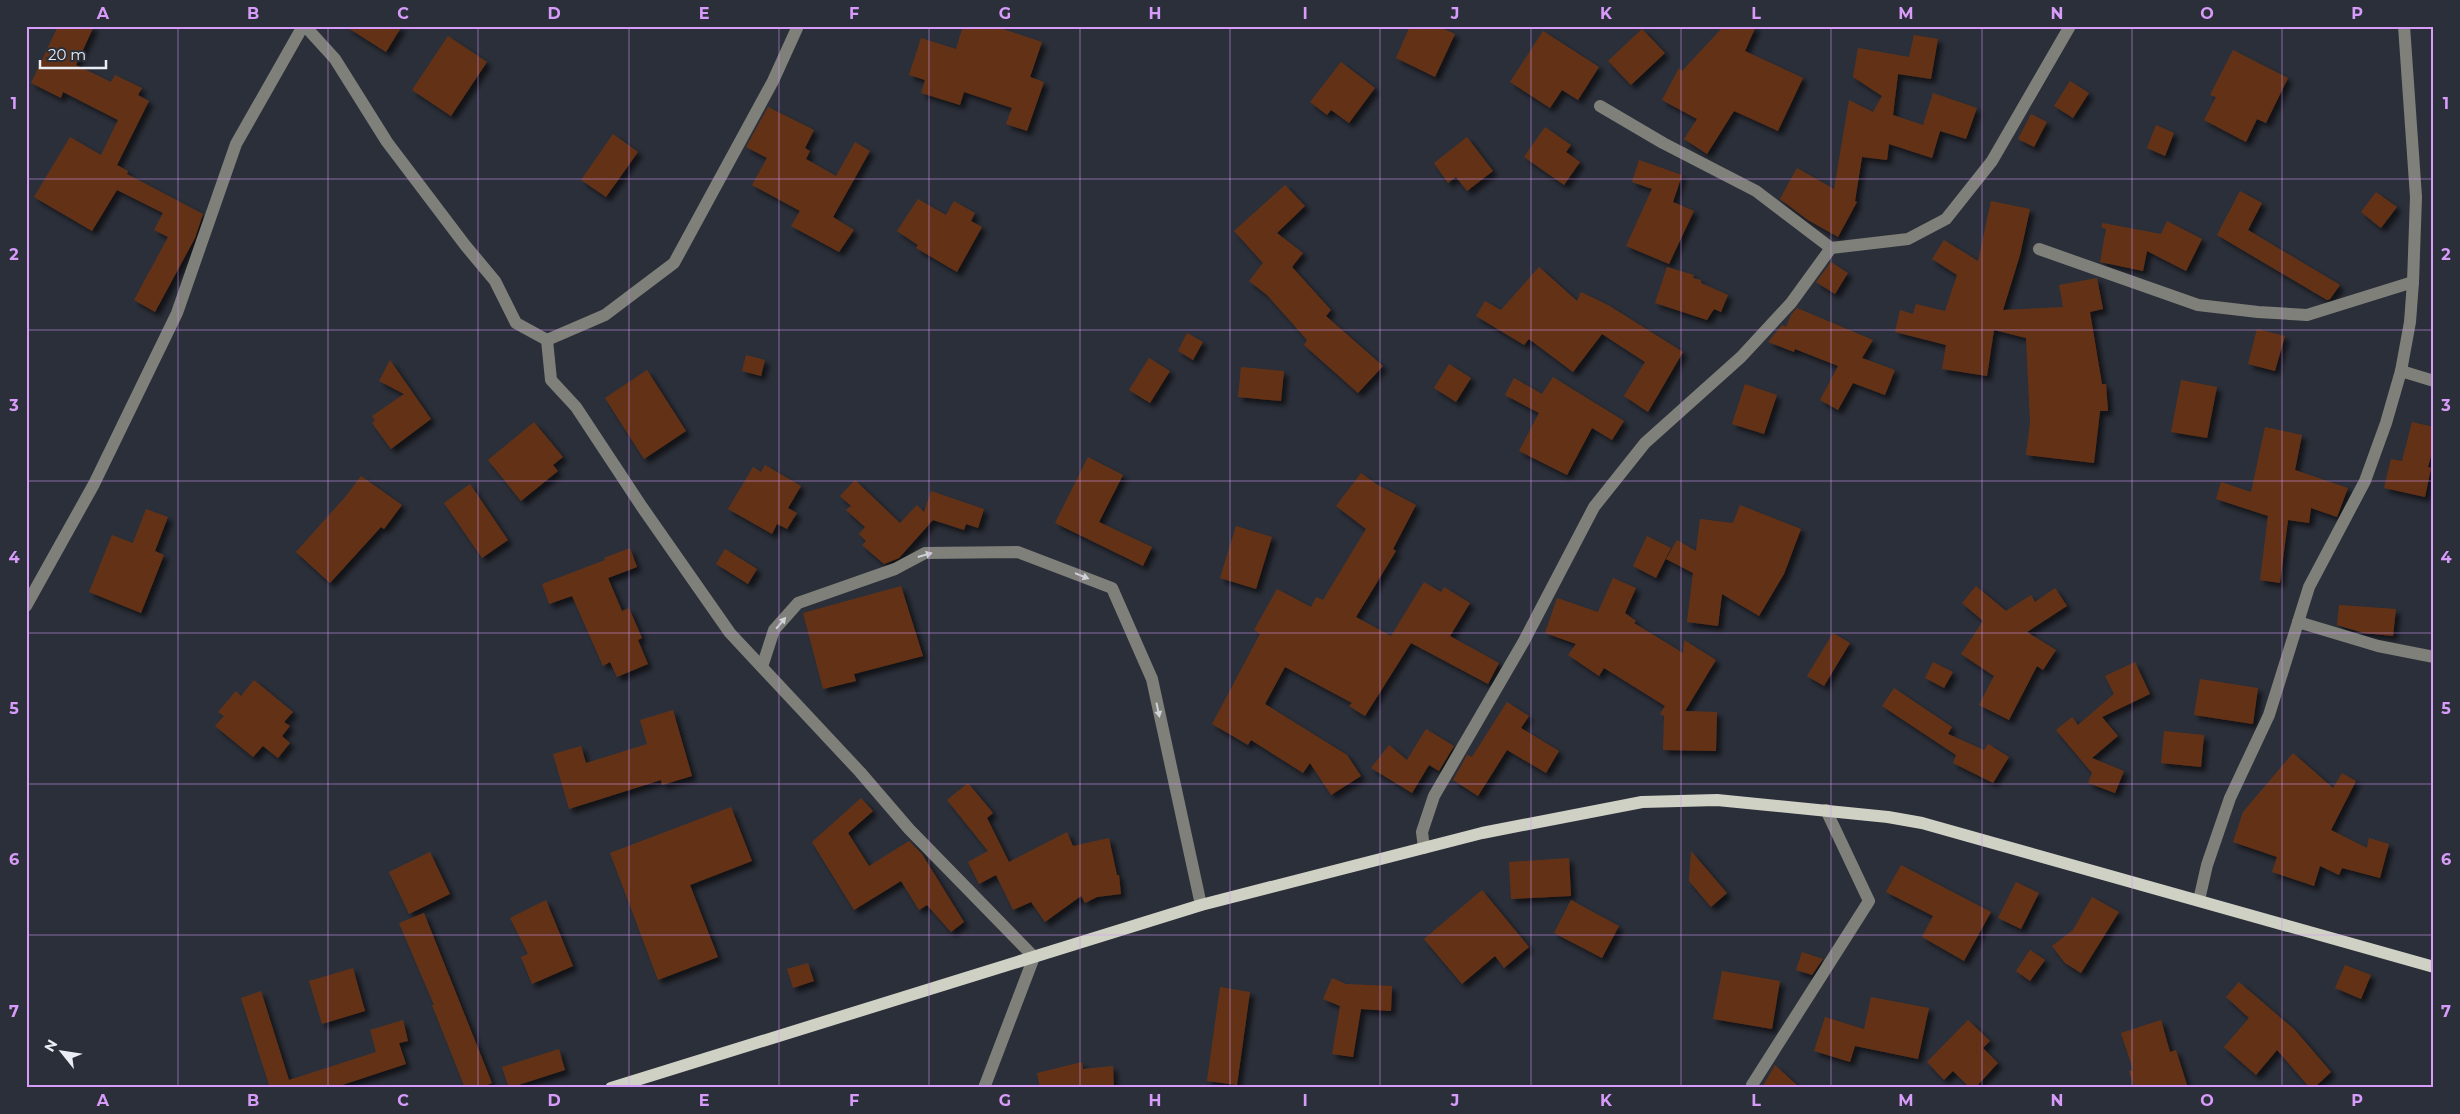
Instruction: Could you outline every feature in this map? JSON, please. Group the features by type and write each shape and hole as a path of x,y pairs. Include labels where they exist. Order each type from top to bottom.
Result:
{"main road":[{"path":"611,1088 1201,905 1482,834 1642,802 1717,800 1826,810 1922,823 2434,967"}],"street":[{"path":"26,606 94,484 178,313 236,144 304,26 335,59 387,142 465,245 495,281 516,324 547,340"},
{"path":"547,340 605,315 674,263 773,81 798,26"},
{"path":"1600,106 1663,143 1756,191 1831,248 1908,239 1946,219 1992,161 2070,26"},
{"path":"2200,900 2206,865 2230,798 2269,715 2309,587 2365,481 2386,423 2401,370 2410,322 2416,197 2404,26"},
{"path":"1424,848 1422,832 1434,796 1524,641 1594,507 1645,443 1741,357 1791,303 1831,248"},
{"path":"2039,250 2198,305 2258,312 2307,315 2413,282"},
{"path":"547,340 551,380 576,407 642,507 730,633 860,772 909,829 1034,956 984,1088"},
{"path":"2401,370 2434,381"},
{"path":"762,667 774,630 798,602 895,569 925,553 1018,552 1112,588 1152,679 1201,905"},
{"path":"2298,622 2378,646 2434,657"},
{"path":"1754,1088 1752,1085 1869,901 1826,810"}],"building":[{"path":"58,26 94,26 76,65 111,82 115,75 142,88 138,95 149,101 117,165 128,171 127,174 203,214 195,238 155,312 134,300 168,237 154,230 163,213 117,190 92,231 34,197 70,137 101,155 118,120 63,92 61,98 31,83"},
{"path":"345,26 402,26 386,52"},
{"path":"963,26 994,26 1042,42 1030,77 1044,82 1027,131 1006,124 1012,108 964,92 960,105 921,93 925,80 909,75 921,38 956,49"},
{"path":"1410,26 1437,26 1455,34 1435,77 1396,58"},
{"path":"1724,26 1756,26 1745,51 1803,78 1778,131 1734,111 1707,154 1684,139 1697,119 1662,100 1679,68 1682,71"},
{"path":"1642,29 1665,53 1631,85 1608,61"},
{"path":"1543,31 1599,67 1578,100 1562,90 1550,108 1510,82"},
{"path":"1914,35 1938,39 1931,79 1898,74 1893,115 1923,125 1933,93 1977,108 1966,139 1940,131 1932,158 1889,144 1887,160 1862,157 1855,201 1857,202 1838,237 1808,220 1780,199 1797,168 1834,189 1849,100 1873,112 1882,96 1853,77 1858,48 1909,57"},
{"path":"448,36 487,62 451,116 412,90"},
{"path":"2233,50 2288,78 2266,123 2257,119 2246,142 2204,120 2216,97 2210,95"},
{"path":"1341,62 1375,88 1349,123 1331,110 1327,115 1310,102"},
{"path":"2070,81 2089,93 2073,118 2054,106"},
{"path":"768,107 814,130 805,148 810,151 806,159 836,176 855,142 870,151 833,217 854,230 839,252 791,226 800,211 752,185 767,158 746,147"},
{"path":"2031,114 2047,122 2034,147 2018,139"},
{"path":"2156,125 2174,133 2165,156 2147,148"},
{"path":"1545,127 1571,145 1566,152 1580,162 1564,185 1524,157"},
{"path":"613,134 638,152 606,197 581,180"},
{"path":"1467,137 1493,171 1467,191 1456,177 1448,183 1434,163"},
{"path":"1639,160 1682,175 1673,202 1694,211 1669,264 1626,246 1652,189 1632,182"},
{"path":"1285,185 1305,206 1277,233 1303,253 1292,267 1331,310 1326,316 1383,366 1358,393 1304,345 1307,340 1267,295 1249,281 1263,263 1234,231"},
{"path":"2240,191 2262,203 2248,230 2340,285 2330,299 2327,300 2217,235"},
{"path":"2376,192 2397,207 2381,228 2361,212"},
{"path":"918,199 946,215 954,201 975,213 971,221 982,227 957,272 916,248 918,245 897,231"},
{"path":"1991,201 2030,209 2020,255 2003,310 2063,307 2059,285 2097,278 2103,309 2090,312 2102,384 2106,384 2108,411 2100,411 2094,463 2026,455 2030,422 2026,338 1994,330 1987,376 1942,369 1946,345 1895,332 1900,310 1913,314 1916,304 1945,311 1957,275 1932,259 1944,240 1978,261"},
{"path":"2167,221 2202,239 2186,271 2147,251 2143,271 2100,262 2106,229 2101,227 2103,223 2161,234"},
{"path":"1831,262 1848,273 1835,294 1816,282"},
{"path":"1539,267 1577,301 1581,292 1608,305 1683,352 1648,412 1624,396 1645,362 1602,334 1573,372 1529,339 1524,345 1476,316 1485,301 1501,310"},
{"path":"1667,267 1694,275 1693,278 1701,280 1701,283 1728,295 1721,312 1714,309 1707,320 1655,303"},
{"path":"1797,308 1873,340 1862,358 1895,370 1885,395 1853,383 1838,410 1820,400 1838,366 1795,349 1794,352 1768,342 1782,325 1786,327 1791,315"},
{"path":"2257,329 2285,336 2275,371 2248,364"},
{"path":"1187,333 1203,342 1193,360 1178,351"},
{"path":"746,355 765,360 761,376 742,371"},
{"path":"1149,358 1170,371 1150,403 1129,390"},
{"path":"390,360 431,419 391,449 372,423 375,420 372,416 404,394 379,381"},
{"path":"1449,364 1471,378 1456,402 1434,388"},
{"path":"1241,367 1284,371 1281,401 1238,397"},
{"path":"647,370 686,431 644,459 605,398"},
{"path":"1553,377 1624,421 1612,440 1592,428 1567,475 1519,451 1539,413 1505,395 1514,378 1542,394"},
{"path":"2181,380 2217,387 2207,438 2171,432"},
{"path":"1745,384 1777,395 1764,434 1732,424"},
{"path":"534,422 563,457 553,465 558,471 521,501 488,460"},
{"path":"2412,422 2434,427 2434,445 2428,467 2431,468 2425,497 2384,488 2391,459 2402,461"},
{"path":"2265,427 2302,435 2295,470 2348,488 2337,517 2311,508 2309,523 2288,520 2280,583 2260,580 2268,516 2216,499 2221,482 2251,492"},
{"path":"1088,457 1123,475 1099,522 1152,547 1143,566 1055,523"},
{"path":"765,465 801,486 788,508 797,513 787,529 777,524 772,534 728,509 753,467 761,472"},
{"path":"1361,473 1376,484 1416,505 1393,549 1396,551 1356,617 1391,636 1424,582 1441,592 1444,587 1470,603 1450,636 1499,663 1488,684 1411,643 1365,716 1349,706 1352,703 1285,667 1265,704 1347,755 1361,776 1331,795 1310,763 1303,773 1251,740 1248,745 1212,724 1260,634 1254,630 1277,589 1311,607 1316,597 1323,600 1366,529 1336,506"},
{"path":"361,476 402,505 384,529 381,527 330,583 296,552 346,496"},
{"path":"855,480 900,523 917,505 924,512 931,491 984,509 978,528 966,524 964,530 933,520 899,558 884,564 862,545 866,541 859,534 865,527 846,510 851,506 840,496"},
{"path":"470,484 508,540 482,558 444,503"},
{"path":"1740,505 1801,529 1784,574 1759,616 1722,594 1718,626 1687,622 1693,573 1666,559 1677,540 1696,551 1700,519 1733,523"},
{"path":"146,509 168,517 155,551 164,555 141,613 89,592 112,535 133,543"},
{"path":"1236,526 1272,537 1256,589 1220,578"},
{"path":"1647,536 1671,548 1656,578 1633,566"},
{"path":"630,548 637,567 608,578 622,611 629,608 642,638 638,640 648,664 617,677 610,662 603,666 572,596 549,604 542,584 605,560 604,558"},
{"path":"725,549 757,569 748,584 716,564"},
{"path":"1613,578 1636,588 1625,613 1636,621 1634,623 1683,653 1684,640 1716,660 1685,711 1717,712 1716,751 1663,750 1664,716 1660,714 1665,706 1604,668 1599,676 1568,655 1576,644 1545,633 1557,598 1598,612"},
{"path":"901,586 923,656 854,674 856,681 823,689 803,613"},
{"path":"1976,586 2006,611 2031,595 2035,602 2055,588 2067,606 2027,632 2056,650 2043,670 2037,666 2009,720 1979,705 1994,676 1961,654 1983,621 1962,603"},
{"path":"2339,605 2396,609 2393,636 2364,633 2337,625"},
{"path":"1833,633 1850,643 1824,686 1807,676"},
{"path":"1933,662 1953,672 1944,688 1925,678"},
{"path":"2135,662 2150,694 2102,717 2118,736 2092,758 2124,771 2115,793 2088,783 2092,773 2056,730 2072,717 2078,725 2114,694 2105,676"},
{"path":"2200,679 2258,688 2253,724 2194,715"},
{"path":"254,680 293,712 284,722 290,726 282,736 290,743 278,758 263,746 253,757 215,726 224,716 218,712 236,691 241,696"},
{"path":"1894,688 1952,727 1948,734 1984,750 1988,744 2009,757 1993,783 1953,763 1956,755 1882,706"},
{"path":"1507,702 1529,716 1521,728 1559,751 1546,773 1507,750 1478,796 1453,780 1467,755 1472,757"},
{"path":"673,710 692,776 662,785 661,780 569,809 553,754 581,746 586,763 647,744 640,720"},
{"path":"1426,729 1454,746 1439,771 1429,765 1412,793 1371,768 1389,745 1407,760"},
{"path":"2164,731 2204,735 2201,767 2161,763"},
{"path":"2293,753 2333,788 2342,773 2356,781 2331,830 2367,848 2369,838 2389,844 2380,878 2342,868 2339,875 2320,866 2314,886 2272,872 2277,857 2233,842 2243,812"},
{"path":"968,783 993,813 987,818 1009,862 1067,832 1073,846 1109,838 1117,875 1119,875 1121,894 1097,897 1085,903 1081,896 1045,922 1031,902 1013,910 996,875 979,884 968,862 988,851 947,800"},
{"path":"861,798 873,811 848,833 869,866 909,841 922,854 964,922 951,932 927,905 919,910 901,881 854,910 812,842"},
{"path":"731,807 752,861 690,885 718,957 658,980 610,853"},
{"path":"1691,851 1727,893 1711,907 1689,881"},
{"path":"430,852 450,894 409,914 389,872"},
{"path":"1569,858 1571,896 1511,899 1509,862"},
{"path":"1901,865 1991,912 1964,961 1922,937 1933,916 1886,892"},
{"path":"2016,882 2039,893 2021,929 1998,918"},
{"path":"1482,890 1529,947 1504,968 1495,956 1462,984 1424,939"},
{"path":"2092,897 2119,912 2081,973 2065,963 2052,946 2073,930"},
{"path":"546,900 573,966 532,984 521,957 528,954 510,918"},
{"path":"1571,900 1619,926 1602,958 1554,933"},
{"path":"424,913 492,1083 481,1088 465,1088 432,1005 434,1005 399,923"},
{"path":"2030,950 2045,960 2030,981 2016,971"},
{"path":"1802,952 1823,959 1812,975 1796,970"},
{"path":"808,963 814,981 793,988 787,969"},
{"path":"2345,965 2371,975 2361,999 2335,988"},
{"path":"353,968 365,1011 322,1024 309,981"},
{"path":"1722,971 1780,981 1772,1029 1713,1019"},
{"path":"1332,978 1346,984 1392,986 1391,1011 1361,1009 1353,1057 1332,1054 1340,1006 1323,999"},
{"path":"2239,982 2295,1030 2331,1072 2314,1088 2310,1088 2277,1050 2256,1075 2224,1047 2249,1018 2226,997"},
{"path":"1220,987 1250,992 1237,1085 1207,1081"},
{"path":"261,991 289,1080 376,1052 370,1030 403,1020 408,1041 399,1043 406,1064 333,1088 270,1088 241,998"},
{"path":"1871,997 1929,1008 1918,1059 1855,1046 1850,1062 1814,1051 1825,1017 1864,1029"},
{"path":"1968,1020 1990,1041 1983,1048 1998,1063 1975,1088 1970,1088 1953,1071 1944,1080 1927,1062"},
{"path":"2161,1020 2170,1052 2176,1050 2188,1088 2134,1088 2129,1071 2133,1070 2121,1033"},
{"path":"559,1049 565,1070 509,1088 502,1067"},
{"path":"1082,1062 1083,1069 1113,1066 1114,1088 1040,1088 1037,1073"},
{"path":"1775,1065 1800,1088 1762,1088"}]}
